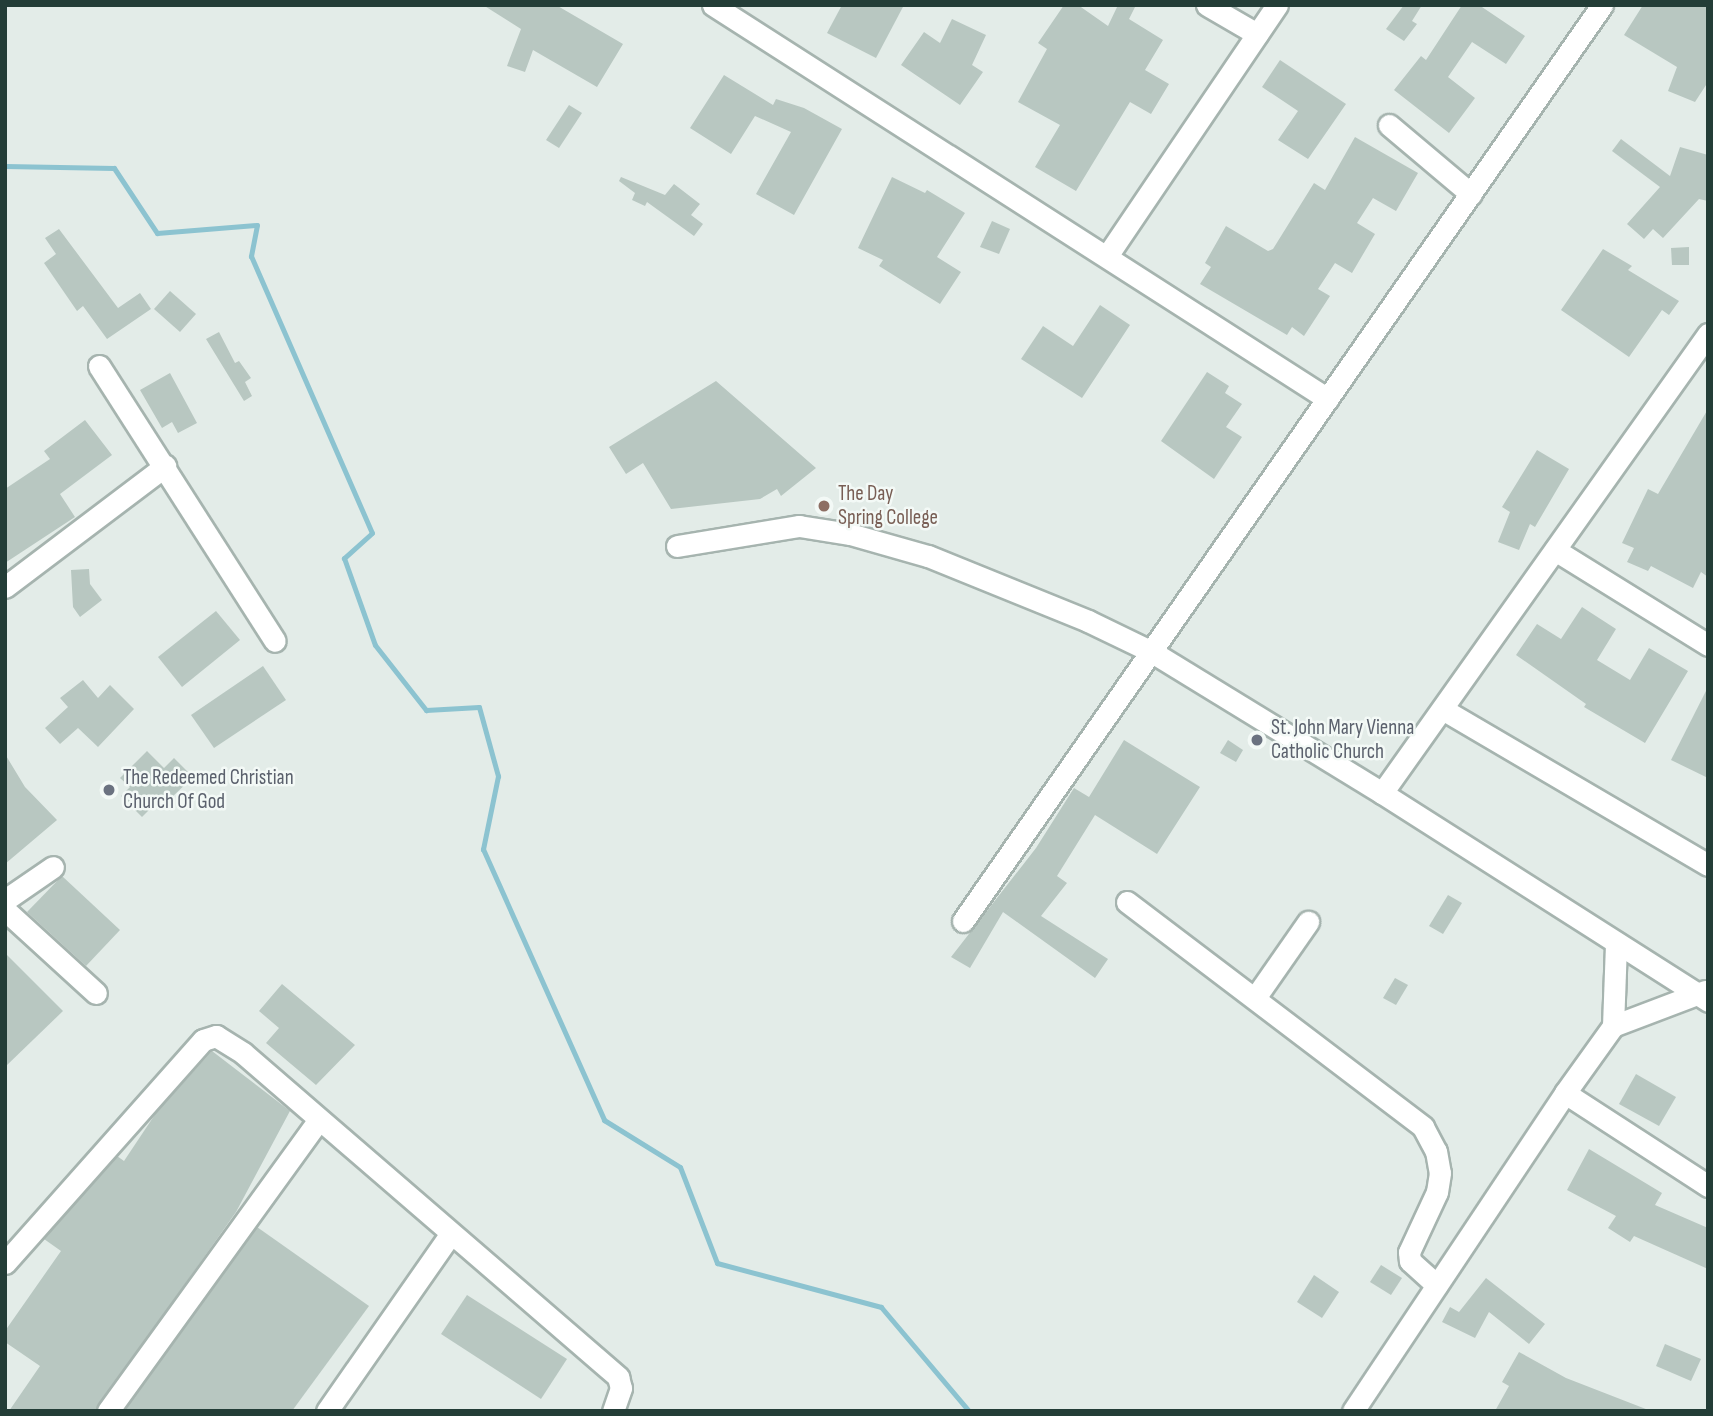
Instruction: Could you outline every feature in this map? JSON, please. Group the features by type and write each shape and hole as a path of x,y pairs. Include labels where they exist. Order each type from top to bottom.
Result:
{"street":[{"path":"713,5 1328,399"},
{"path":"1207,5 1257,34"},
{"path":"1107,256 1277,5"},
{"path":"963,921 1602,5"},
{"path":"1389,125 1471,194"},
{"path":"1382,793 1444,710 1708,334"},
{"path":"99,366 275,641"},
{"path":"5,587 165,466"},
{"path":"677,546 799,526 850,534 1007,586 1152,652 1703,995"},
{"path":"1555,550 1708,645"},
{"path":"1444,710 1708,865"},
{"path":"5,900 54,867"},
{"path":"1127,902 1423,1127 1436,1151 1440,1173 1437,1192 1409,1252 1410,1261 1437,1285"},
{"path":"5,910 96,993"},
{"path":"1255,998 1308,922"},
{"path":"1353,1411 1565,1093 1613,1026 1616,943"},
{"path":"1613,1026 1703,995"},
{"path":"5,1263 202,1040 216,1036 227,1040 450,1235 618,1377 621,1388 613,1411"},
{"path":"1565,1093 1708,1186"},
{"path":"108,1411 320,1120"},
{"path":"327,1411 450,1235"}],"building":[{"path":"483,5 556,5 623,44 597,87 533,50 525,72 507,66 521,29"},
{"path":"842,5 904,5 876,58 827,33"},
{"path":"1064,5 1078,5 1108,26 1118,5 1136,5 1129,19 1163,40 1145,70 1169,84 1151,114 1130,102 1076,191 1035,167 1060,125 1018,102 1047,49 1038,43"},
{"path":"1404,5 1422,5 1412,21 1417,24 1404,41 1386,29"},
{"path":"1462,5 1479,5 1525,36 1506,64 1472,42 1448,77 1475,98 1449,133 1394,90 1421,56 1426,60"},
{"path":"1643,5 1708,5 1708,82 1695,102 1668,91 1677,67 1624,35"},
{"path":"952,19 986,35 972,65 983,72 960,105 901,65 924,32 940,43"},
{"path":"1280,60 1346,104 1308,159 1278,140 1298,111 1262,87"},
{"path":"724,75 773,105 776,99 804,108 842,129 794,215 756,194 791,132 755,116 731,154 690,128"},
{"path":"569,105 582,113 559,148 546,140"},
{"path":"1355,137 1418,173 1396,211 1373,198 1357,223 1375,234 1352,273 1335,263 1318,289 1330,296 1304,336 1292,327 1287,335 1200,284 1211,267 1205,263 1226,226 1268,251 1273,249 1314,183 1325,190"},
{"path":"1621,139 1670,176 1680,147 1708,155 1708,201 1699,199 1663,238 1653,229 1644,239 1627,224 1660,187 1612,151"},
{"path":"621,177 665,195 674,184 700,204 691,215 703,224 694,236 647,202 645,206 632,200 635,193 619,181"},
{"path":"892,177 925,193 927,190 965,213 937,257 961,272 940,304 879,266 883,260 858,248"},
{"path":"992,221 1010,229 999,254 980,247"},
{"path":"59,229 118,308 140,293 151,309 107,339 83,306 77,311 44,263 56,254 45,238"},
{"path":"1689,247 1689,265 1672,265 1671,248"},
{"path":"1603,249 1632,266 1628,270 1679,301 1669,315 1662,310 1629,357 1561,310"},
{"path":"170,291 196,314 180,332 154,309"},
{"path":"1100,305 1130,325 1082,398 1021,359 1043,326 1073,346"},
{"path":"219,332 235,363 239,361 251,378 245,382 252,396 244,401 206,339"},
{"path":"1207,372 1229,386 1225,393 1242,404 1226,427 1242,437 1214,479 1161,441"},
{"path":"170,373 197,423 178,433 172,422 162,428 140,390"},
{"path":"716,381 816,468 781,496 777,489 760,499 671,509 643,463 626,474 609,447"},
{"path":"1708,409 1708,577 1701,572 1693,588 1651,566 1648,571 1627,562 1634,548 1622,543 1648,489 1658,494"},
{"path":"85,420 112,455 60,494 75,517 5,563 5,489 50,459 44,451"},
{"path":"1537,450 1569,469 1535,527 1530,524 1519,550 1498,542 1510,512 1502,507"},
{"path":"89,569 90,584 102,600 80,617 73,607 71,570"},
{"path":"1582,607 1616,629 1597,660 1630,680 1649,648 1688,671 1645,743 1584,707 1586,704 1516,655 1537,624 1561,639"},
{"path":"216,611 240,640 182,687 158,657"},
{"path":"263,666 286,700 214,748 191,715"},
{"path":"83,680 98,698 110,685 134,709 98,747 78,728 60,744 45,728 68,707 60,698"},
{"path":"1708,687 1708,778 1671,760"},
{"path":"1124,740 1200,787 1157,854 1095,815 1057,876 1067,883 1041,916 1108,959 1095,978 1003,912 970,968 951,957 1036,848 1074,788 1089,797"},
{"path":"1228,740 1243,750 1236,762 1220,753"},
{"path":"147,751 164,768 174,758 193,777 170,799 165,794 142,817 121,796 130,787 120,778"},
{"path":"5,754 25,787 57,820 5,864"},
{"path":"62,876 120,930 86,966 27,912"},
{"path":"1448,895 1462,903 1443,934 1429,926"},
{"path":"5,953 63,1011 5,1067"},
{"path":"1395,978 1408,985 1396,1005 1383,998"},
{"path":"282,984 355,1045 316,1085 266,1043 279,1028 259,1011"},
{"path":"212,1051 290,1111 236,1212 95,1411 9,1411 40,1366 5,1342 5,1331 61,1251 44,1239 117,1156 124,1161 156,1113"},
{"path":"1636,1074 1676,1097 1659,1126 1619,1104"},
{"path":"1589,1149 1662,1193 1655,1205 1708,1228 1708,1269 1634,1236 1630,1242 1608,1228 1616,1216 1567,1190"},
{"path":"257,1227 369,1306 292,1411 124,1411"},
{"path":"1381,1265 1402,1278 1391,1295 1370,1282"},
{"path":"1314,1275 1339,1292 1322,1318 1297,1302"},
{"path":"1486,1278 1545,1324 1529,1344 1489,1312 1475,1338 1442,1322 1450,1307 1459,1312"},
{"path":"467,1295 567,1359 541,1399 441,1334"},
{"path":"1665,1344 1701,1359 1691,1381 1656,1366"},
{"path":"1519,1352 1566,1378 1651,1411 1495,1411 1509,1386 1502,1382"}],"waterway":[{"path":"5,166 114,168 157,233 257,225 251,256 372,533 344,558 375,645 426,710 479,707 498,776 483,849 604,1120 680,1167 717,1263 881,1307 969,1411"}],"place":[{"name":"The Day Spring College","path":"824,506"},
{"name":"St. John Mary Vienna Catholic Church","path":"1257,740"},
{"name":"The Redeemed Christian Church Of God","path":"109,790"}]}
